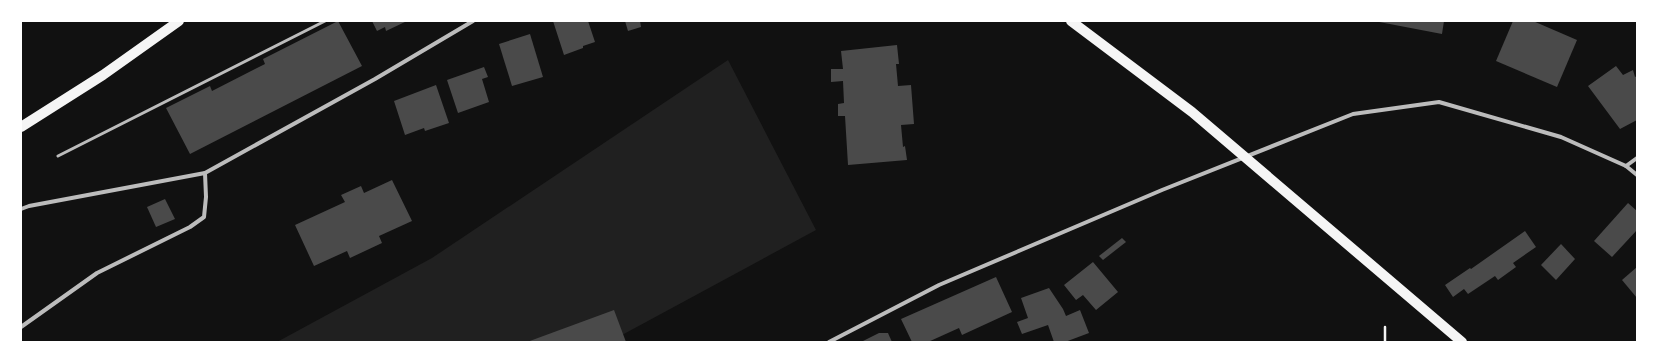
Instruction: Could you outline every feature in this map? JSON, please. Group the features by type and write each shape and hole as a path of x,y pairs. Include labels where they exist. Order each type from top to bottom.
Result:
{"main road":[{"path":"21,127 103,75 179,21"},
{"path":"1071,21 1192,112 1462,342"}],"street":[{"path":"21,208 205,173 375,79 473,21"},
{"path":"829,342 939,285 1162,190 1353,114 1439,102 1561,137 1626,166 1637,175"},
{"path":"1626,166 1637,158"},
{"path":"21,327 97,272 190,227 204,217 206,197 205,173"}],"lane":[{"path":"58,156 326,21"}],"path":[{"path":"1384,342 1385,327"}],"shaded area":[{"path":"728,60 816,230 609,342 277,342 432,258"}],"building":[{"path":"338,21 362,66 190,154 166,108 210,86 212,91 265,64 263,59"},
{"path":"372,21 407,21 386,31 385,27 377,31"},
{"path":"553,21 588,21 595,42 564,55"},
{"path":"625,21 640,21 641,27 628,31"},
{"path":"1374,21 1444,21 1442,34"},
{"path":"1513,21 1533,21 1577,40 1557,87 1496,61"},
{"path":"530,34 543,77 512,86 499,44"},
{"path":"897,45 899,64 896,64 898,86 911,85 914,124 901,125 903,147 905,146 907,160 848,165 845,116 838,116 838,104 844,103 843,81 831,82 831,69 843,69 841,51"},
{"path":"1616,66 1623,75 1633,70 1635,77 1637,76 1637,120 1620,129 1588,86"},
{"path":"484,67 488,77 482,79 489,102 458,113 447,80"},
{"path":"436,85 449,123 425,131 424,128 405,135 394,101"},
{"path":"392,180 412,221 379,236 382,243 350,258 347,251 314,266 295,225 345,202 341,195 361,186 364,193"},
{"path":"165,199 175,219 156,227 147,207"},
{"path":"1628,203 1637,211 1637,230 1612,257 1594,241"},
{"path":"1525,231 1536,247 1513,263 1516,267 1498,280 1495,276 1468,294 1464,289 1453,297 1445,285 1470,268 1471,269"},
{"path":"1122,238 1126,242 1103,260 1099,256"},
{"path":"1561,244 1575,259 1556,280 1541,265"},
{"path":"1093,262 1118,292 1096,310 1083,295 1076,300 1064,285"},
{"path":"1637,267 1637,298 1622,280"},
{"path":"996,277 1012,312 962,335 959,328 928,342 912,342 901,319"},
{"path":"1049,288 1066,316 1080,310 1089,333 1065,342 1054,342 1048,325 1022,334 1017,322 1028,318 1021,298"},
{"path":"614,310 626,342 527,342"},
{"path":"879,333 888,333 892,342 861,342"}]}
